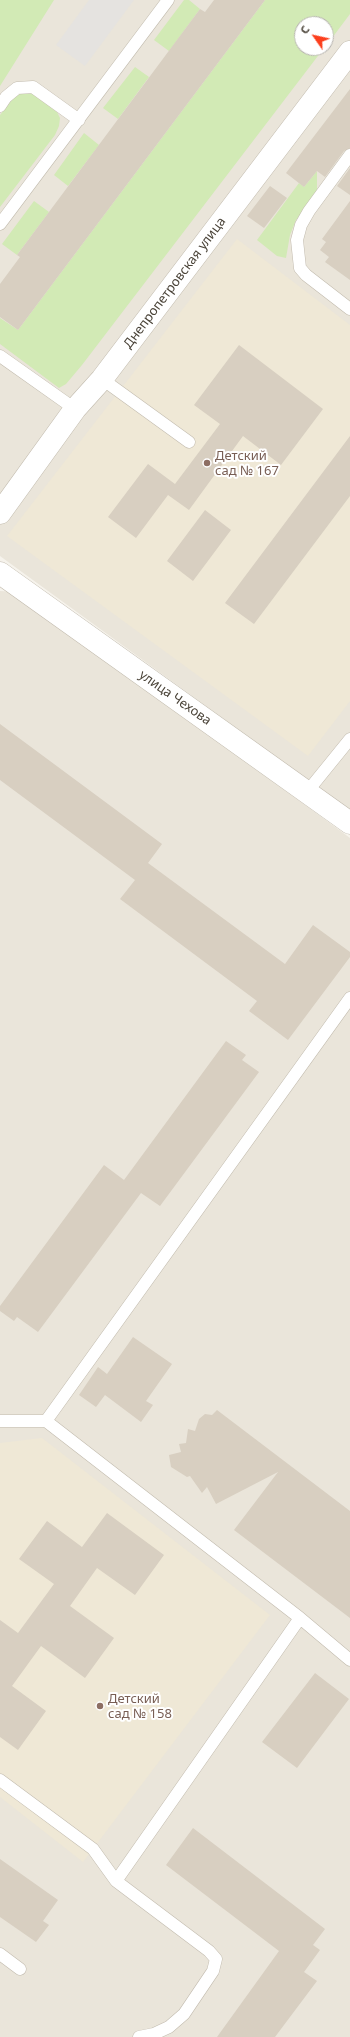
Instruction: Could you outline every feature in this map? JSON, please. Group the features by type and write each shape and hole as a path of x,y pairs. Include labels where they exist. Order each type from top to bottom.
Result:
{"street":[{"name":"Днепропетровская улица","path":"0,513 75,409 102,379 350,52"},
{"name":"улица Чехова","path":"0,573 350,823"}],"lane":[{"path":"0,224 168,0"},
{"path":"0,106 6,97 17,88 33,88 79,120"},
{"path":"350,156 309,211 301,225 297,240 300,268 306,275 350,309"},
{"path":"0,356 75,409"},
{"path":"102,379 189,442"},
{"path":"307,792 350,739"},
{"path":"46,1421 350,998"},
{"path":"0,1421 46,1421 300,1618 350,1660"},
{"path":"116,1881 300,1618"},
{"path":"0,1780 93,1849 116,1881 209,1951 216,1959 213,1971 184,2014 169,2027 154,2034 139,2037"},
{"path":"0,1954 20,1969"}],"shaded area":[{"path":"0,0 350,0 350,811 0,556"},
{"path":"89,0 134,0 85,66 56,45"},
{"name":"Детский сад № 167","path":"237,239 350,325 350,701 308,756 7,536"},
{"path":"0,591 16,592 350,838 350,2037 0,2037"},
{"name":"Детский сад № 158","path":"42,1438 270,1615 83,1862 0,1797 0,1443"}],"green space":[{"path":"0,0 54,0 0,86"},
{"path":"184,0 189,0 200,9 169,51 154,40"},
{"path":"265,0 350,0 350,14 334,35 334,16 294,16 294,56 318,56 66,384 59,388 0,344 0,318 18,330"},
{"path":"135,67 149,77 118,119 103,108"},
{"path":"22,92 30,92 57,112 60,118 59,126 55,135 0,207 0,115 15,96"},
{"path":"84,133 99,145 68,186 54,175"},
{"path":"317,171 317,193 296,220 290,235 286,258 277,256 257,240 299,183 304,187"},
{"path":"34,201 49,212 17,255 2,244"}],"building":[{"path":"214,0 265,0 18,330 0,317 0,284 20,257 17,255 200,9 205,12"},
{"path":"350,89 350,148 344,151 325,177 317,171 304,187 286,173"},
{"path":"350,168 350,195 337,186"},
{"path":"270,186 287,198 264,228 247,216"},
{"path":"350,201 350,280 325,262 329,257 320,250 326,242 322,239"},
{"path":"239,345 323,409 281,465 243,436 189,510 168,495 136,538 108,517 148,464 175,484 220,424 194,405"},
{"path":"350,436 350,496 254,624 225,603"},
{"path":"205,510 231,530 193,581 167,561"},
{"path":"0,724 162,844 148,863 285,964 313,925 350,952 350,957 288,1040 249,1011 257,1001 120,899 135,880 0,780"},
{"path":"226,1041 246,1055 242,1060 259,1072 160,1206 141,1193 38,1332 17,1317 14,1321 0,1311 0,1306 104,1165 124,1180"},
{"path":"133,1337 172,1364 146,1401 153,1405 141,1422 105,1395 96,1407 79,1395 98,1367 107,1374"},
{"path":"217,1410 350,1511 350,1618 234,1530 278,1472 216,1504 207,1487 202,1493 190,1476 187,1477 171,1467 169,1455 181,1452 179,1444 186,1443 188,1429 195,1431 199,1419 205,1414 212,1415"},
{"path":"107,1513 164,1555 135,1595 97,1568 70,1606 114,1638 85,1678 41,1646 12,1686 46,1711 18,1750 0,1737 0,1620 18,1633 54,1584 19,1559 47,1521 82,1547"},
{"path":"315,1673 349,1699 297,1768 262,1742"},
{"path":"193,1828 325,1929 313,1945 320,1950 304,1972 317,1981 275,2037 217,2037 279,1951 166,1865"},
{"path":"0,1859 58,1900 43,1921 49,1925 36,1942 0,1917"}],"place":[{"name":"Детский сад № 167","path":"207,463"},
{"name":"Детский сад № 158","path":"100,1706"}]}
